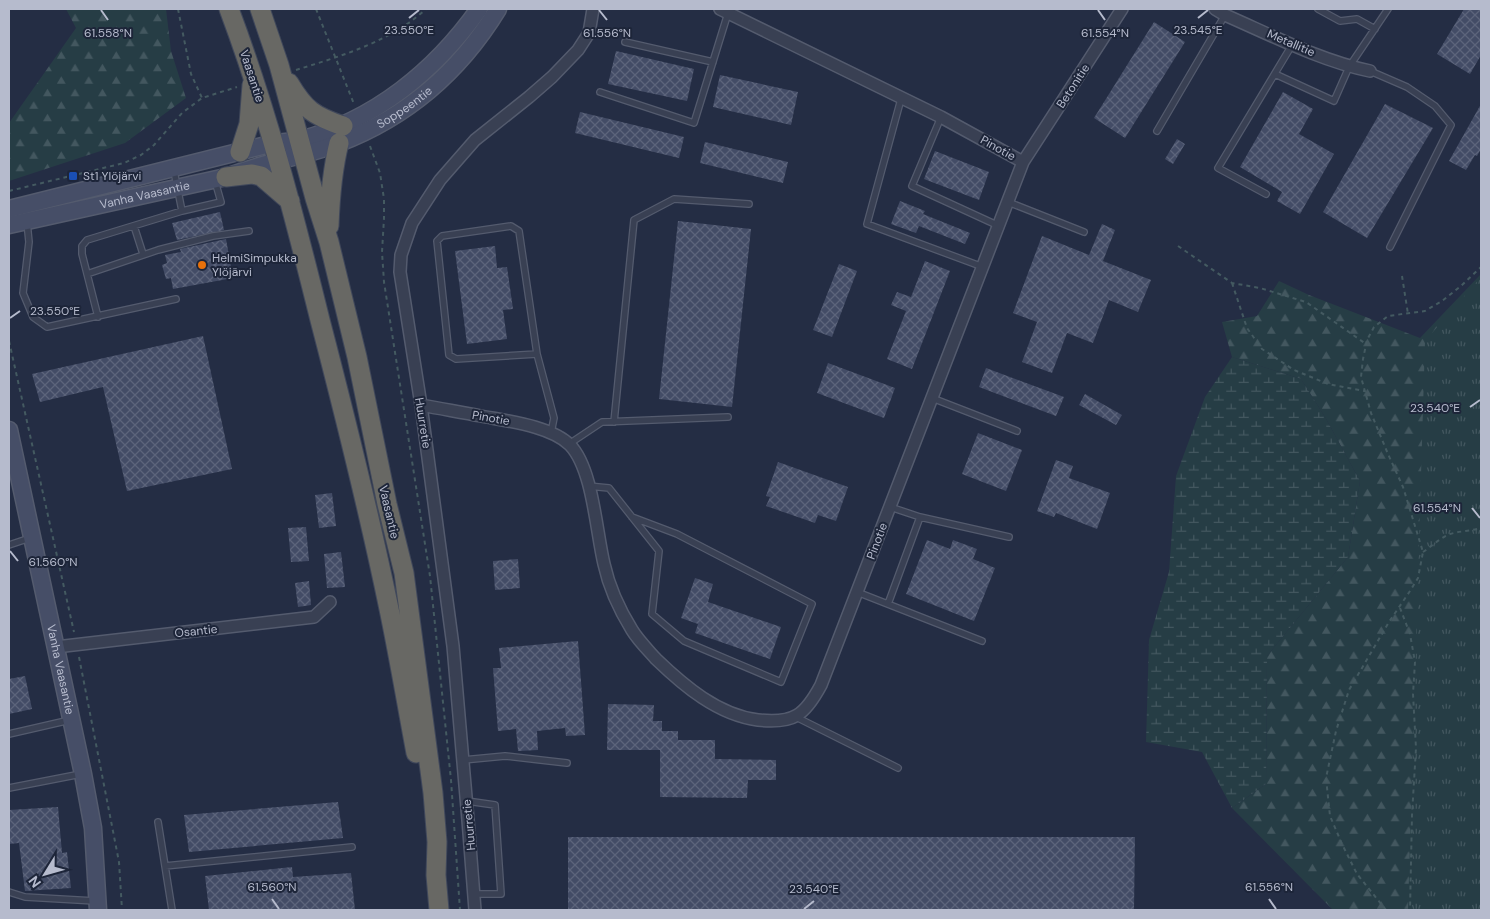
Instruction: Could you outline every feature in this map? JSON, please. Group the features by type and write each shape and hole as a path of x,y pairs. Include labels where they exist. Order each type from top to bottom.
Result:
{"highway":[{"name":"Vaasantie","path":"230,9 246,81 276,152 290,201 348,430 389,609 417,760 426,832 436,875"},
{"name":"Vaasantie","path":"260,9 286,68 301,148 329,242 357,358 387,504 404,574 433,793 437,842 438,910"},
{"path":"286,68 298,98 310,111 323,119 341,135 333,164 329,242"},
{"path":"240,152 249,124 246,81"},
{"path":"220,178 252,174 261,176 290,201"}],"main road":[{"name":"Soppeentie","path":"341,135 420,76 465,28 479,9"},
{"name":"Soppeentie","path":"276,152 301,148 341,135 394,116 407,108 443,78 468,53 498,9"},
{"name":"Vanha Vaasantie","path":"9,225 20,212 173,169 240,152 276,152"},
{"name":"Vanha Vaasantie","path":"20,212 177,188 220,178 276,152"},
{"name":"Vanha Vaasantie","path":"9,430 13,472 32,537 83,774 93,828 98,906"}],"street":[{"name":"Huurretie","path":"475,910 453,646 421,405 400,272 402,255 412,223 440,180 475,140 552,77 578,50 589,33 594,9"},
{"name":"Betonitie","path":"1023,162 1122,9"},
{"name":"Pinotie","path":"421,405 523,424 551,433 569,444 580,459 588,486 610,588 632,631 668,671 687,686 708,701 728,711 752,719 773,722 796,717 812,703 821,685 1023,162 941,117 724,11"},
{"name":"Metallitie","path":"1220,12 1349,67 1370,71"},
{"name":"Osantie","path":"56,647 314,617 330,602"}],"lane":[{"path":"1318,9 1340,21 1357,18 1375,29"},
{"path":"1275,74 1334,101 1349,67 1388,9"},
{"path":"600,92 694,123 713,62 724,11"},
{"path":"1157,131 1220,12"},
{"path":"626,42 713,62"},
{"path":"1266,194 1218,168 1292,44"},
{"path":"1370,71 1408,87 1435,106 1451,125 1390,247"},
{"path":"901,98 867,224 983,267"},
{"path":"941,117 912,186 999,226"},
{"path":"173,169 182,211"},
{"path":"98,317 82,254 82,246 88,240 182,211 221,202 220,178"},
{"path":"614,422 634,220 674,199 749,204"},
{"path":"1008,202 1084,232"},
{"path":"20,212 29,242 23,293 33,317 47,327 176,299"},
{"path":"134,226 143,254"},
{"path":"537,354 456,359 449,355 436,240 442,236 511,226 518,231 537,354 554,418 551,433"},
{"path":"87,274 143,254 213,236 249,231"},
{"path":"932,398 1017,431"},
{"path":"569,444 602,422 728,417"},
{"path":"588,486 608,488 659,551 652,614 684,641 781,682 812,604 677,534 632,517"},
{"path":"890,506 920,517 1009,537"},
{"path":"888,604 920,517"},
{"path":"9,545 32,537"},
{"path":"857,592 982,641"},
{"path":"796,717 898,768"},
{"path":"9,734 72,719"},
{"path":"463,760 505,756 567,762"},
{"path":"9,788 83,774"},
{"path":"467,801 495,805 501,894 474,894"},
{"path":"158,822 172,910"},
{"path":"165,866 352,847"},
{"path":"9,892 25,897 98,906"}],"path":[{"path":"178,9 191,74 202,98"},
{"path":"316,9 354,105"},
{"path":"286,68 335,58 391,35 426,9"},
{"path":"9,191 124,163 141,155 154,145 182,113 202,98 246,81"},
{"path":"368,139 380,173 384,199 382,252 384,282 431,585 452,780 460,910"},
{"path":"1178,246 1232,283 1260,288 1306,302 1366,345"},
{"path":"1386,910 1357,874 1342,844 1330,816 1326,778 1336,731 1349,690 1410,592 1418,578 1422,564 1423,552 1403,487 1371,412 1361,377 1366,345 1374,327 1388,316 1425,311 1462,286 1481,267"},
{"path":"1402,276 1408,314"},
{"path":"1232,283 1248,328 1262,349 1294,370 1319,381 1365,391"},
{"path":"9,340 77,644 119,862 122,910"},
{"path":"1423,552 1440,539 1451,534 1481,528"},
{"path":"1400,606 1410,634 1414,662 1413,694 1416,748 1412,815 1410,910"}],"green space":[{"path":"66,9 166,9 171,51 186,98 125,143 9,181 9,123 76,28"},
{"path":"1481,274 1481,910 1333,910 1232,808 1266,784 1267,656 1348,557 1360,481 1325,417 1301,379 1232,357 1222,322 1257,316 1279,281 1309,295 1420,338"},
{"path":"1481,277 1481,910 1408,910 1425,341"},
{"path":"1232,357 1301,379 1325,417 1360,481 1348,557 1267,656 1266,784 1232,808 1202,752 1146,742 1149,640 1169,572 1176,476 1205,397"}],"building":[{"path":"1464,9 1481,9 1481,55 1470,74 1437,54"},
{"path":"1154,22 1185,42 1125,138 1094,118"},
{"path":"616,51 694,69 687,101 608,84"},
{"path":"720,75 798,92 791,125 713,107"},
{"path":"1283,92 1313,109 1299,134 1334,154 1300,214 1277,201 1282,192 1240,167"},
{"path":"1385,104 1433,128 1367,238 1323,212"},
{"path":"1481,104 1481,149 1466,170 1449,161"},
{"path":"580,112 684,137 679,158 575,133"},
{"path":"1177,139 1185,144 1173,164 1165,159"},
{"path":"705,142 788,162 783,183 700,163"},
{"path":"935,151 989,172 979,200 924,179"},
{"path":"900,201 925,211 923,214 970,233 965,244 919,226 916,233 891,224"},
{"path":"220,212 224,230 177,240 172,223"},
{"path":"678,221 751,229 732,407 659,399"},
{"path":"1102,224 1115,230 1103,261 1151,280 1138,312 1109,300 1093,343 1067,333 1052,373 1022,362 1037,322 1013,313 1042,236 1089,255"},
{"path":"226,239 233,278 173,289 171,278 166,279 162,265 167,263 165,255 181,252 180,249"},
{"path":"495,246 497,268 507,267 513,309 503,310 507,339 467,344 455,251"},
{"path":"925,261 950,271 912,369 887,359 906,311 891,305 897,292 911,297"},
{"path":"839,264 857,271 832,337 813,330"},
{"path":"203,336 232,469 127,491 103,387 40,402 32,374"},
{"path":"828,363 895,388 884,418 817,393"},
{"path":"986,368 1064,397 1056,416 979,387"},
{"path":"1085,394 1122,415 1116,425 1079,405"},
{"path":"978,433 1022,450 1006,491 962,474"},
{"path":"1056,460 1073,466 1069,478 1110,493 1097,529 1056,513 1054,517 1037,511"},
{"path":"778,462 848,487 836,521 818,515 815,523 766,506 770,497 766,496"},
{"path":"332,493 336,526 319,528 315,495"},
{"path":"306,527 309,561 291,562 288,528"},
{"path":"927,540 950,549 953,540 977,549 973,559 995,568 974,621 906,594"},
{"path":"341,552 345,587 327,588 324,554"},
{"path":"518,559 520,588 495,590 493,561"},
{"path":"695,578 713,584 708,602 781,627 770,659 695,633 698,624 681,618"},
{"path":"309,581 311,605 298,607 295,583"},
{"path":"578,641 585,735 566,736 565,728 537,731 538,750 518,751 516,729 498,731 493,668 501,668 499,648"},
{"path":"25,676 32,709 9,714 9,679"},
{"path":"608,704 654,705 653,721 662,721 662,731 678,731 678,740 715,740 715,759 776,760 776,780 748,780 747,798 660,797 660,750 607,750"},
{"path":"338,802 343,838 189,852 184,815"},
{"path":"58,807 62,853 67,852 71,888 25,891 19,843 9,844 9,810"},
{"path":"568,837 1135,837 1134,910 568,910"},
{"path":"292,867 293,877 351,873 355,910 209,910 205,876"}],"place":[{"name":"St1 Ylöjärvi","path":"73,176"},
{"name":"HelmiSimpukka Ylöjärvi","path":"202,265"}]}
